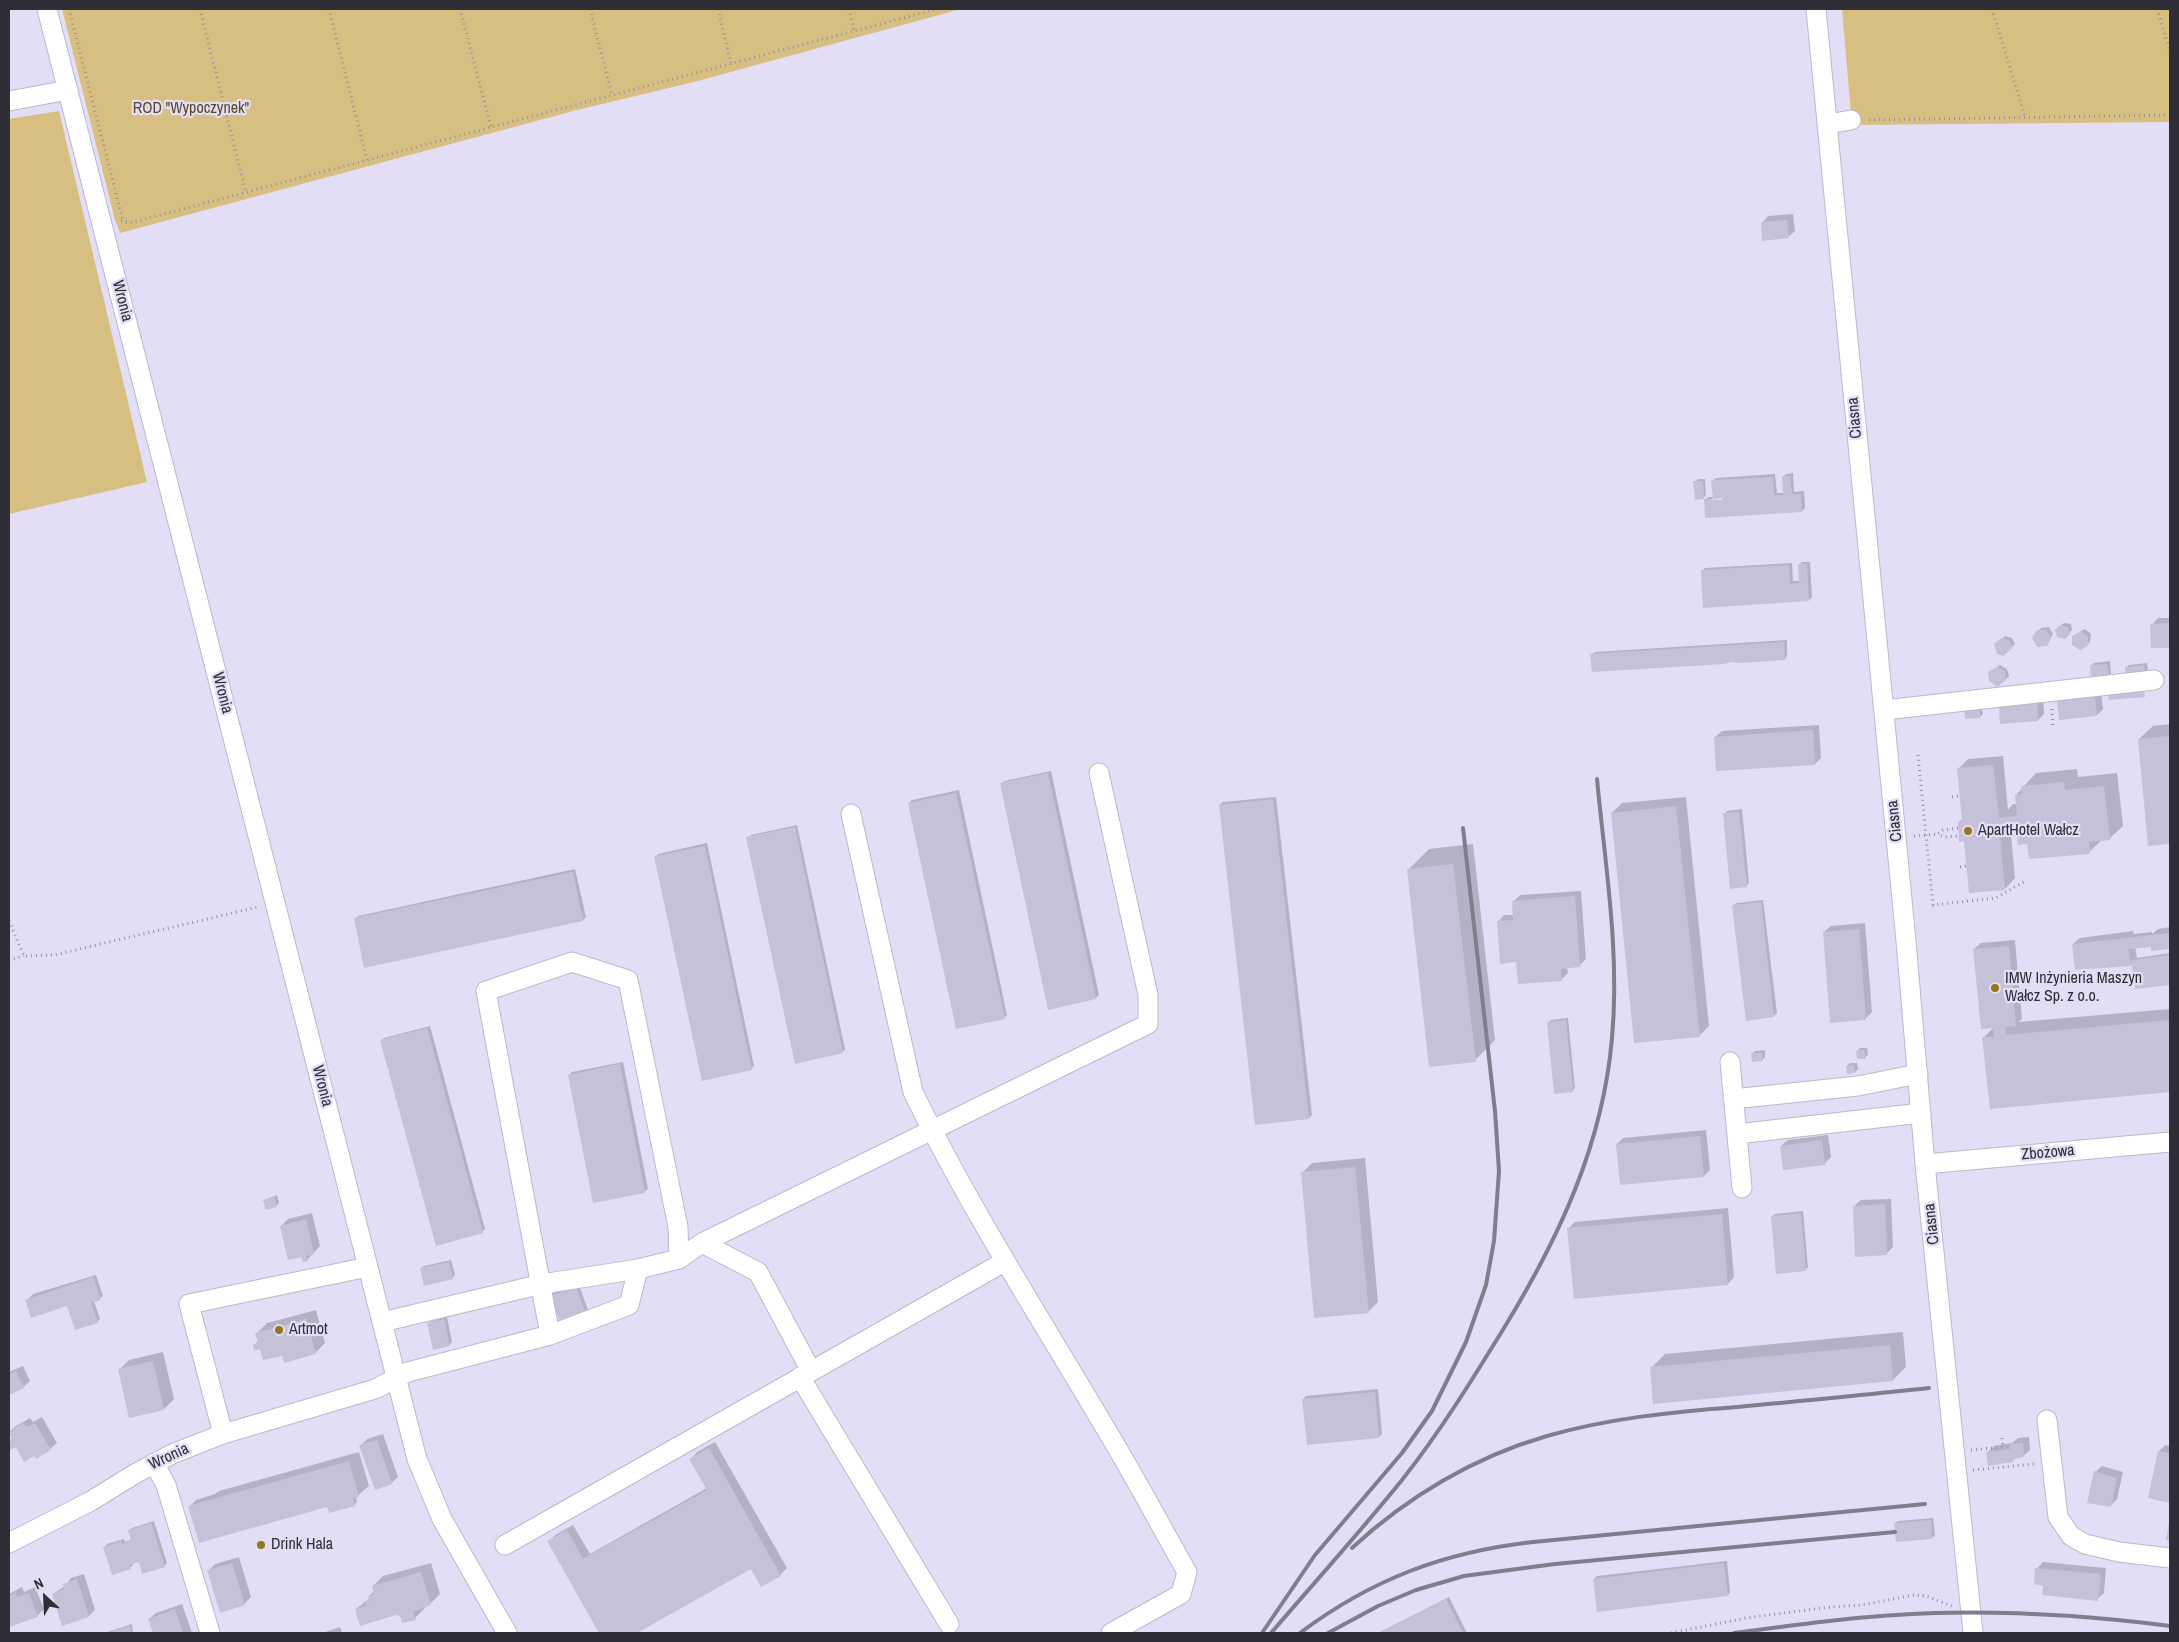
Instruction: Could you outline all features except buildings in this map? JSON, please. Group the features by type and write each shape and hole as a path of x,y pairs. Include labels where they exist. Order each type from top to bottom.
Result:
{"street":[{"name":"Wronia","path":"47,9 417,1459 442,1519 507,1633"},
{"name":"Ciasna","path":"1816,9 1884,710 1925,1164 1958,1471 1973,1633"},
{"path":"9,101 68,90"},
{"path":"1828,124 1851,120"},
{"path":"1884,710 2154,680"},
{"path":"382,1322 542,1284 638,1269 679,1259 702,1243 1148,1024 1148,995 1099,773"},
{"path":"852,814 913,1092 932,1131 1004,1262 1120,1453 1187,1572 1181,1594 1111,1633"},
{"path":"550,1335 486,991 572,962 628,980 678,1228 679,1259"},
{"path":"1730,1062 1742,1188"},
{"path":"1733,1099 1858,1086 1918,1074"},
{"path":"1737,1134 1921,1113"},
{"name":"Zbożowa","path":"1925,1164 2170,1142"},
{"path":"702,1243 758,1272 806,1374 949,1624"},
{"path":"505,1545 1004,1262"},
{"path":"223,1434 190,1304 368,1267"},
{"path":"396,1378 429,1366 550,1335 629,1305 638,1269"},
{"name":"Wronia","path":"9,1543 83,1505 172,1454 223,1434 376,1389 396,1378"},
{"path":"2047,1420 2058,1517 2071,1536 2086,1544 2119,1552 2170,1558"},
{"path":"154,1463 166,1484 210,1633"}],"path":[{"path":"69,9 123,222"},
{"path":"200,9 246,192"},
{"path":"329,9 367,160"},
{"path":"460,9 491,127"},
{"path":"590,9 612,95"},
{"path":"718,9 731,63"},
{"path":"848,9 854,31"},
{"path":"115,220 130,224 937,9"},
{"path":"1992,9 2025,117"},
{"path":"2157,9 2170,51"},
{"path":"1851,120 2170,115"},
{"path":"1918,755 1933,905 1996,898 2025,881"},
{"path":"1952,797 1959,796"},
{"path":"1958,828 1943,830 1938,834 1944,837 1959,836"},
{"path":"1960,867 1966,866"},
{"path":"9,960 24,956 54,955 276,903"},
{"path":"9,921 24,956"},
{"path":"1956,1452 2003,1446 2002,1438"},
{"path":"1958,1471 2052,1462"},
{"path":"1671,1633 1746,1618 1830,1607 1862,1605 1914,1595 1926,1596 1960,1609"}],"green space":[{"name":"ROD \"Wypoczynek\"","path":"62,9 961,9 694,82 577,110 120,233 115,220"},
{"path":"1842,9 2170,9 2170,122 1852,125"},
{"path":"59,111 147,482 9,514 9,119"}],"railway":[{"path":"1271,1633 1354,1538 1416,1462 1443,1425 1524,1294 1543,1260 1575,1189 1599,1115 1607,1077 1614,1006 1613,941 1597,779"},
{"path":"1262,1633 1315,1555 1402,1453 1432,1411 1466,1342 1486,1285 1494,1241 1499,1171 1495,1111 1463,828"},
{"path":"1352,1548 1395,1512 1443,1481 1493,1455 1547,1436 1617,1420 1929,1388"},
{"path":"1300,1633 1354,1597 1382,1583 1410,1571 1469,1553 1533,1542 1925,1504"},
{"path":"1328,1633 1378,1606 1416,1590 1464,1576 1555,1564 1895,1532"},
{"path":"1734,1633 1859,1618 1935,1613 2052,1615 2170,1626"}],"place":[{"name":"ApartHotel Wałcz","path":"1968,831"},
{"name":"IMW Inżynieria Maszyn Wałcz Sp. z o.o.","path":"1995,988"},
{"name":"Artmot","path":"279,1330"},
{"name":"Drink Hala","path":"261,1545"}]}
